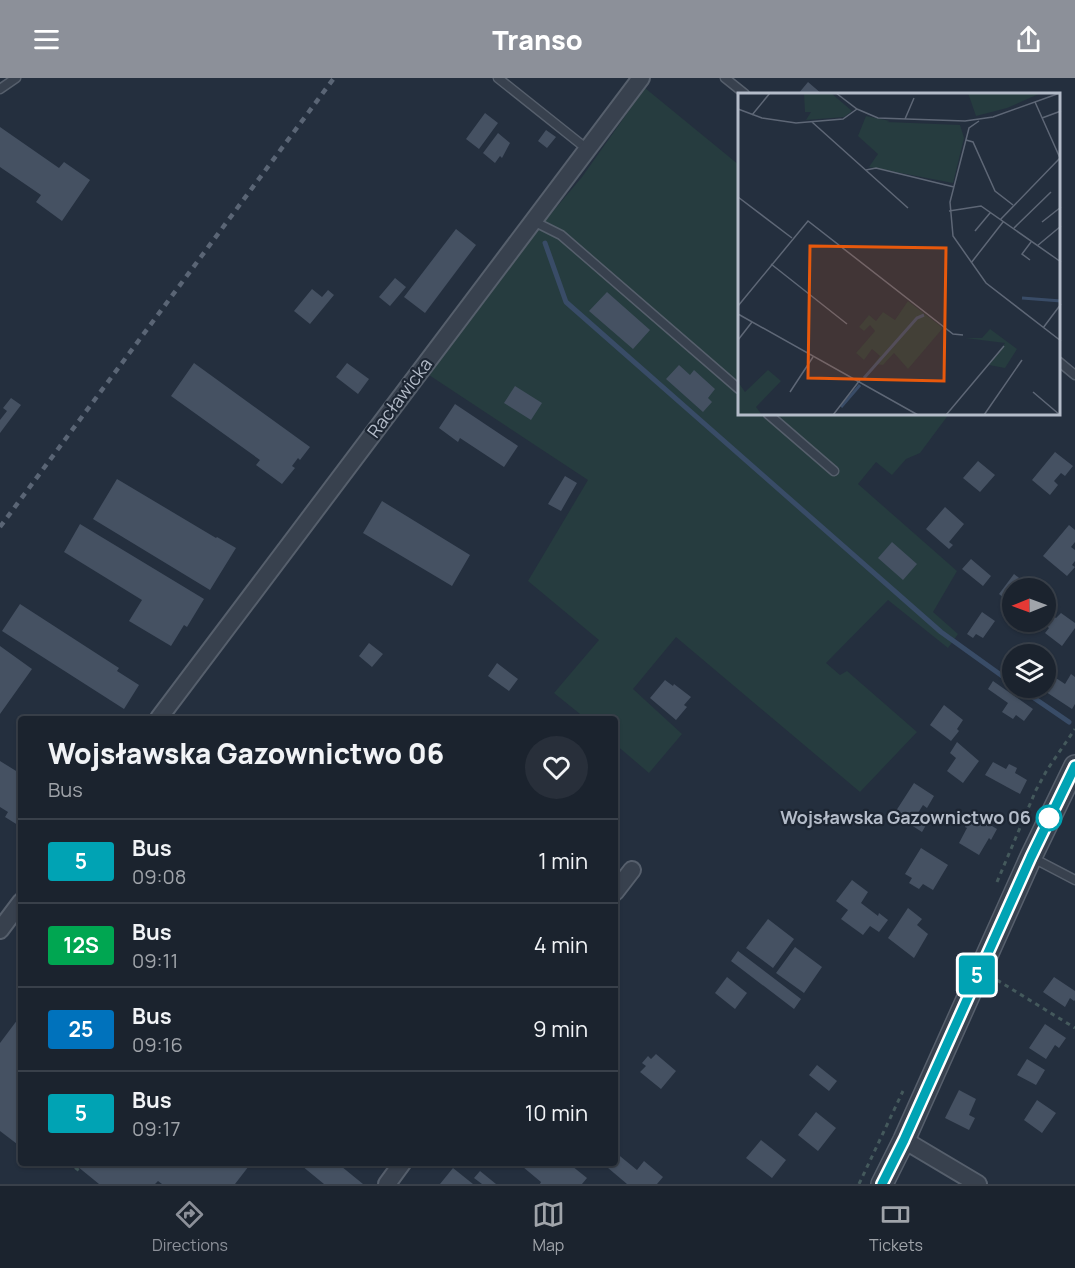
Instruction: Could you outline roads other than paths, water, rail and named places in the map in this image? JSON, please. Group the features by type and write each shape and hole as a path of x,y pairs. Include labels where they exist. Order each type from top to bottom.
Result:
{"street":[{"name":"Racławicka","path":"161,716 641,78"},
{"path":"882,1184 1031,857 1075,766"},
{"path":"618,888 632,870"},
{"path":"0,930 18,906"},
{"path":"904,1140 978,1184"},
{"path":"387,1184 401,1166"}],"lane":[{"path":"0,89 16,78"},
{"path":"498,78 587,149"},
{"path":"725,78 744,93"},
{"path":"533,220 561,235 738,388"},
{"path":"1060,362 1075,375"},
{"path":"770,416 834,471"},
{"path":"1031,857 1075,880"}],"waterway":[{"path":"545,243 566,302 941,632 1002,676"},
{"path":"1034,698 1069,722"}],"railway":[{"path":"0,527 334,78"}],"place":[{"name":"Wojsławska Gazownictwo 06","path":"1049,818"}]}
